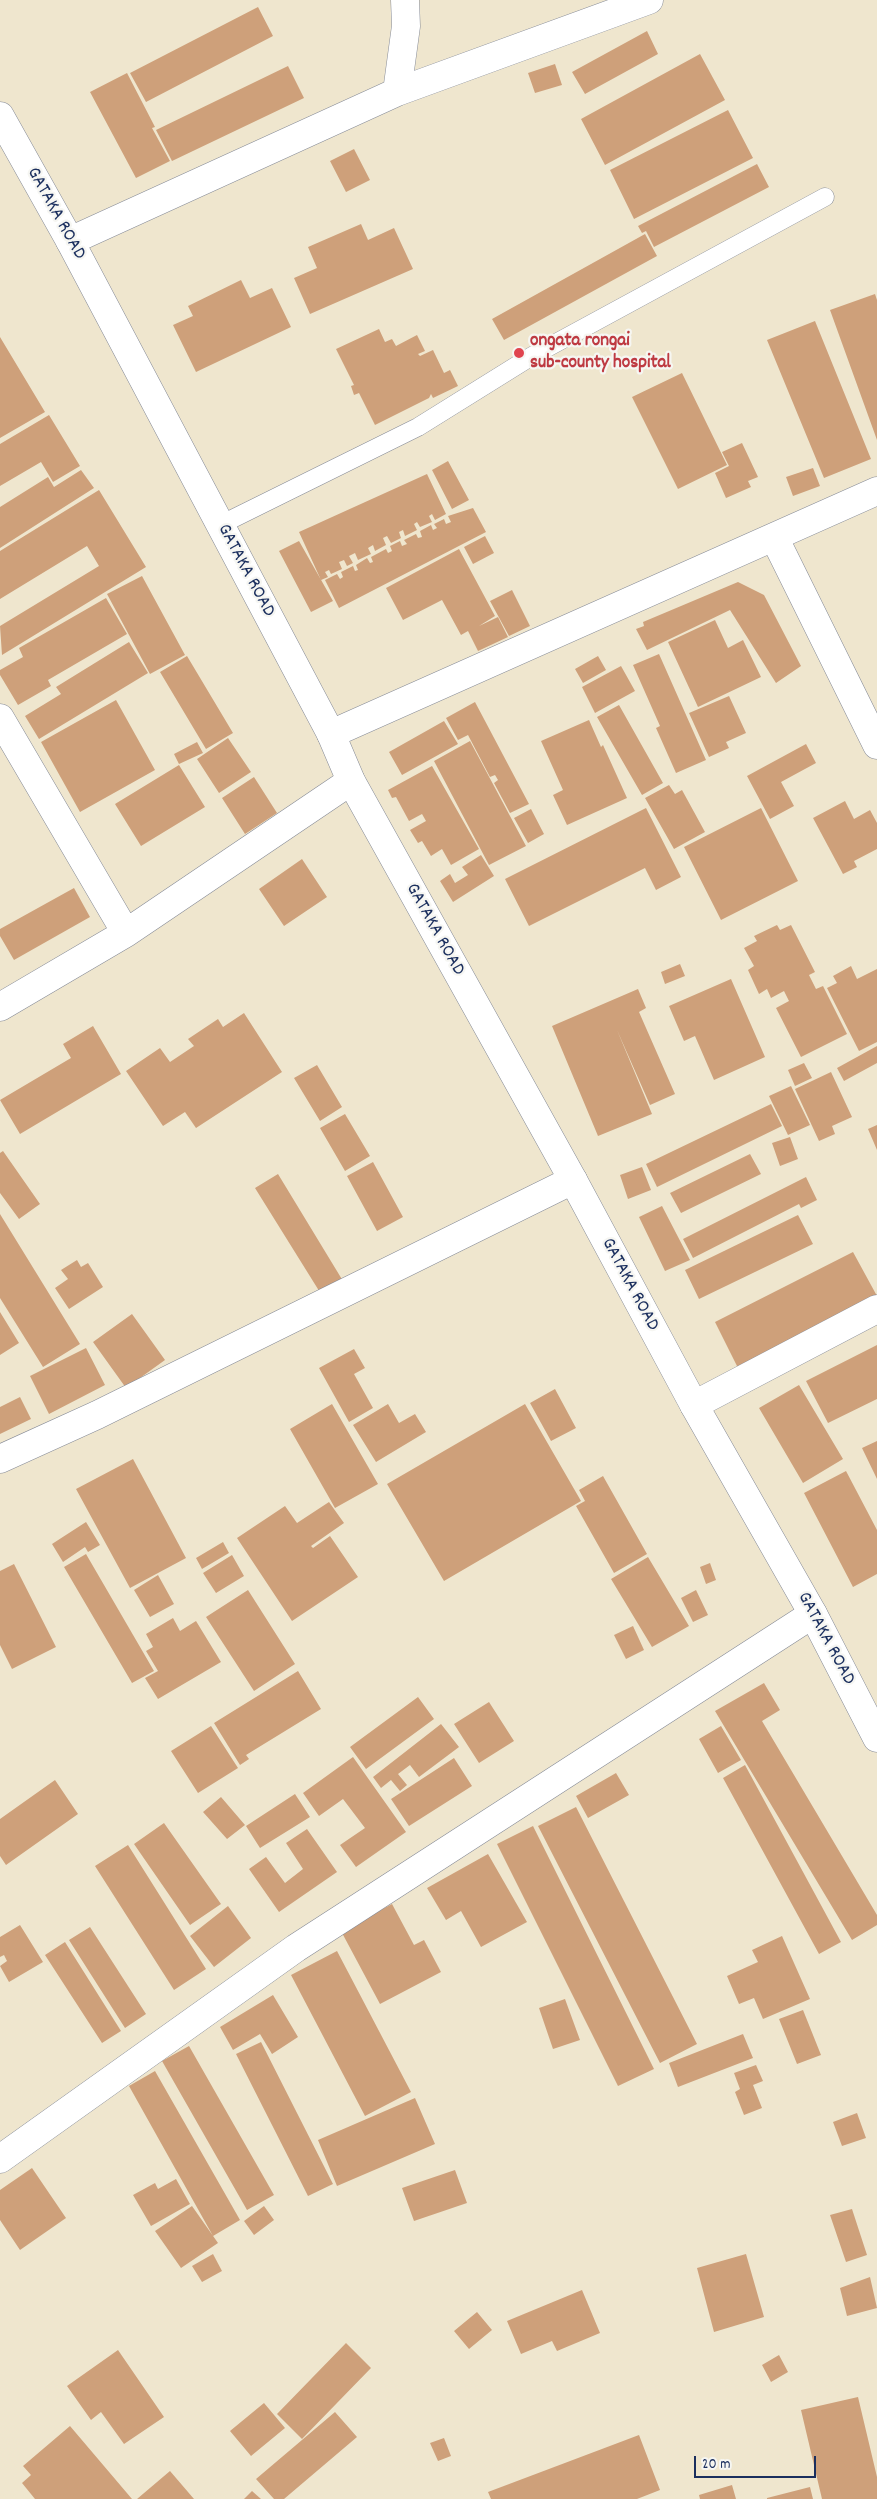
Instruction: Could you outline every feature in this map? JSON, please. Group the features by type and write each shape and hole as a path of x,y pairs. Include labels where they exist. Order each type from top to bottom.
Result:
{"street":[{"path":"397,92 406,26 405,0"},
{"path":"70,241 397,92 649,0"},
{"name":"GATAKA ROAD","path":"0,116 70,241 331,734 351,781 573,1180 694,1406 813,1614 877,1738"},
{"path":"331,734 877,491"},
{"path":"774,537 877,745"},
{"path":"0,718 126,933"},
{"path":"0,1007 126,933 351,781"},
{"path":"0,1459 97,1415 573,1180"},
{"path":"694,1406 877,1309"},
{"path":"0,2159 296,1948 813,1614"}],"lane":[{"path":"220,525 418,427 532,356 824,197"}],"building":[{"path":"258,7 273,36 146,102 130,73"},
{"path":"647,31 658,54 585,94 572,72"},
{"path":"700,54 725,100 605,165 581,119"},
{"path":"555,64 562,85 535,93 528,73"},
{"path":"288,66 304,98 172,161 156,130"},
{"path":"127,73 155,127 152,128 170,161 136,178 90,92"},
{"path":"728,110 753,158 634,219 610,170"},
{"path":"354,149 370,180 346,192 330,161"},
{"path":"757,164 769,187 654,247 646,231 642,233 638,226"},
{"path":"361,224 368,240 394,228 413,269 310,314 294,278 317,268 308,247"},
{"path":"645,234 657,256 504,340 492,319"},
{"path":"241,280 250,298 272,288 291,327 196,372 173,325 193,316 188,306"},
{"path":"875,294 877,300 877,440 830,310"},
{"path":"815,321 871,459 824,478 767,340"},
{"path":"379,329 385,342 392,339 396,346 417,335 425,351 418,354 420,356 433,350 444,373 450,370 458,386 433,398 431,394 429,398 375,425 359,393 354,395 351,386 354,385 336,349"},
{"path":"0,337 45,412 0,438"},
{"path":"682,373 727,465 678,489 632,397"},
{"path":"49,415 80,466 53,482 41,462 0,486 0,444"},
{"path":"742,443 758,477 748,481 751,487 726,498 715,473 729,466 722,452"},
{"path":"448,461 469,500 452,509 432,470"},
{"path":"813,468 820,486 793,496 786,477"},
{"path":"81,470 94,488 0,548 0,507 48,477 54,487"},
{"path":"427,474 446,514 435,520 432,514 429,516 432,522 420,527 417,522 414,524 417,530 405,536 403,530 399,532 401,538 391,543 387,536 383,538 386,545 375,551 373,545 368,548 371,554 358,560 355,553 349,556 353,563 347,566 344,560 339,562 342,569 331,574 329,570 325,572 328,577 321,580 299,532"},
{"path":"99,490 146,567 2,655 0,626 99,566 87,546 0,599 0,551"},
{"path":"473,508 486,532 339,608 325,580 337,574 340,579 343,577 341,572 353,566 355,571 358,570 356,565 367,558 370,563 373,562 371,557 386,549 388,553 392,551 390,546 400,541 402,546 407,544 404,540 416,534 418,538 422,537 420,531 431,525 433,530 437,528 434,524 444,519 446,524 451,522 448,516"},
{"path":"485,536 494,553 473,564 464,547"},
{"path":"299,541 333,601 311,612 279,551"},
{"path":"459,549 495,616 479,626 498,617 508,637 478,651 468,631 461,635 442,600 403,620 386,588"},
{"path":"142,576 185,655 150,674 107,594"},
{"path":"738,582 764,595 801,666 776,683 730,610 647,650 636,629 644,626 643,622"},
{"path":"512,590 530,626 509,636 490,601"},
{"path":"106,598 127,634 48,680 51,686 18,705 0,675 0,670 23,657 19,648"},
{"path":"715,620 728,648 743,640 761,677 698,707 668,642"},
{"path":"129,642 148,673 39,739 25,716 61,694 56,687"},
{"path":"659,654 706,760 676,773 656,728 660,726 633,665"},
{"path":"187,656 233,733 206,749 160,672"},
{"path":"598,656 606,670 583,683 575,669"},
{"path":"621,666 635,691 595,713 582,687"},
{"path":"729,696 746,733 726,742 729,748 709,757 689,713"},
{"path":"116,700 155,770 80,812 41,742"},
{"path":"475,702 529,804 510,813 494,783 498,780 495,775 490,777 468,735 458,740 446,718"},
{"path":"619,705 663,783 642,795 597,717"},
{"path":"589,720 601,747 603,745 627,798 567,825 553,795 563,790 541,741"},
{"path":"444,721 458,744 402,775 389,752"},
{"path":"228,738 251,772 219,793 197,759"},
{"path":"470,741 526,846 489,865 434,761"},
{"path":"197,742 203,753 179,764 174,754"},
{"path":"806,744 816,763 781,782 794,806 770,819 747,776"},
{"path":"179,765 205,807 141,846 115,804"},
{"path":"432,766 479,849 451,865 442,849 431,856 422,841 418,843 410,830 426,821 422,814 409,821 396,797 392,798 388,790"},
{"path":"254,777 277,813 245,834 222,798"},
{"path":"669,785 675,794 682,790 705,832 674,849 645,798"},
{"path":"845,801 854,819 870,810 877,823 877,849 854,861 857,867 843,874 813,818"},
{"path":"646,808 681,877 656,890 645,868 529,926 505,879"},
{"path":"761,808 798,881 721,920 684,847"},
{"path":"531,809 544,834 528,843 514,818"},
{"path":"481,855 494,876 453,902 440,881 450,874 455,883 468,875 462,867"},
{"path":"302,859 327,897 284,926 259,889"},
{"path":"74,888 90,917 14,960 0,936 0,929"},
{"path":"777,925 780,930 791,925 815,972 809,975 816,989 823,986 847,1034 801,1057 776,1008 789,1001 784,991 771,998 767,989 759,994 748,970 754,966 744,948 757,941 754,936"},
{"path":"680,964 685,976 665,984 661,972"},
{"path":"851,966 857,979 877,969 877,1042 859,1051 827,988 837,983 833,976"},
{"path":"731,979 765,1057 714,1080 695,1036 684,1041 669,1006"},
{"path":"638,989 646,1008 639,1012 675,1094 650,1105 617,1030 652,1114 598,1136 552,1026"},
{"path":"244,1013 282,1072 196,1128 185,1112 163,1126 126,1071 160,1048 170,1062 194,1046 188,1039 218,1019 223,1027"},
{"path":"93,1026 121,1074 20,1134 0,1100 71,1058 63,1044"},
{"path":"877,1046 877,1063 844,1081 837,1068"},
{"path":"804,1063 812,1078 795,1086 788,1070"},
{"path":"317,1065 342,1107 320,1121 294,1078"},
{"path":"831,1072 852,1117 832,1126 835,1134 819,1141 795,1089"},
{"path":"791,1086 810,1125 788,1135 769,1096"},
{"path":"771,1104 782,1126 657,1187 646,1164"},
{"path":"345,1114 370,1156 345,1171 320,1128"},
{"path":"877,1125 877,1150 868,1129"},
{"path":"790,1137 798,1159 780,1166 772,1143"},
{"path":"3,1151 40,1204 19,1219 0,1193 0,1153"},
{"path":"750,1154 761,1174 681,1213 670,1193"},
{"path":"373,1162 403,1217 377,1231 347,1176"},
{"path":"642,1167 651,1190 628,1199 620,1175"},
{"path":"278,1174 343,1281 321,1294 255,1188"},
{"path":"806,1177 817,1200 801,1208 799,1204 693,1258 683,1239"},
{"path":"662,1206 690,1260 665,1271 639,1217"},
{"path":"0,1214 80,1344 43,1367 0,1298"},
{"path":"798,1215 813,1244 699,1299 685,1270"},
{"path":"853,1252 877,1296 738,1368 715,1322"},
{"path":"77,1260 81,1267 88,1263 103,1287 69,1309 55,1288 68,1279 61,1270"},
{"path":"0,1312 19,1343 0,1355"},
{"path":"132,1314 165,1360 126,1388 93,1342"},
{"path":"877,1345 877,1399 828,1423 806,1381"},
{"path":"86,1348 105,1385 49,1414 30,1376"},
{"path":"354,1349 365,1368 354,1374 373,1408 349,1422 319,1368"},
{"path":"799,1385 843,1459 803,1483 759,1408"},
{"path":"555,1389 576,1428 551,1441 530,1403"},
{"path":"20,1397 31,1419 0,1434 0,1407"},
{"path":"332,1404 378,1484 335,1508 290,1429"},
{"path":"388,1404 399,1423 415,1414 426,1432 376,1462 353,1425"},
{"path":"525,1404 581,1501 444,1581 387,1484"},
{"path":"877,1441 877,1479 862,1448"},
{"path":"133,1459 186,1558 130,1588 76,1489"},
{"path":"846,1471 877,1530 877,1574 853,1587 804,1493"},
{"path":"603,1476 647,1554 614,1573 576,1506 585,1501 579,1490"},
{"path":"329,1502 344,1523 311,1546 313,1548 330,1536 358,1577 292,1621 237,1538 285,1506 297,1523"},
{"path":"86,1522 100,1545 88,1552 85,1547 63,1562 52,1544"},
{"path":"223,1542 229,1553 202,1569 196,1558"},
{"path":"86,1554 154,1671 132,1683 64,1567"},
{"path":"232,1555 244,1576 216,1593 203,1573"},
{"path":"648,1557 689,1626 652,1647 611,1579"},
{"path":"710,1563 716,1580 706,1584 700,1567"},
{"path":"14,1564 56,1647 12,1669 0,1645 0,1571"},
{"path":"158,1575 174,1604 150,1617 134,1590"},
{"path":"248,1590 295,1664 254,1691 206,1617"},
{"path":"696,1590 708,1615 693,1622 681,1598"},
{"path":"173,1618 180,1631 196,1621 221,1662 158,1699 145,1678 158,1671 146,1651 153,1647 146,1634"},
{"path":"633,1626 644,1650 626,1659 614,1635"},
{"path":"298,1671 321,1709 246,1755 249,1759 240,1765 214,1723"},
{"path":"764,1683 780,1710 762,1721 877,1915 877,1925 852,1940 715,1711"},
{"path":"418,1697 434,1719 366,1769 350,1747"},
{"path":"489,1702 514,1741 479,1763 454,1724"},
{"path":"441,1724 459,1747 419,1777 410,1765 398,1774 407,1785 400,1791 391,1780 381,1788 373,1777"},
{"path":"211,1726 238,1768 198,1793 171,1751"},
{"path":"721,1726 741,1760 718,1773 699,1739"},
{"path":"353,1757 406,1832 356,1867 340,1845 365,1828 343,1799 319,1816 303,1793"},
{"path":"454,1758 472,1786 409,1826 391,1799"},
{"path":"745,1765 841,1942 819,1954 723,1778"},
{"path":"616,1773 629,1795 588,1818 576,1796"},
{"path":"55,1780 78,1814 6,1865 0,1856 0,1819"},
{"path":"295,1794 310,1817 260,1848 246,1826"},
{"path":"221,1797 245,1825 227,1839 203,1812"},
{"path":"576,1807 697,2044 660,2063 538,1826"},
{"path":"164,1823 221,1904 190,1925 134,1844"},
{"path":"533,1826 654,2069 618,2086 497,1844"},
{"path":"307,1829 337,1872 279,1912 249,1869 266,1857 285,1883 303,1869 286,1843"},
{"path":"128,1845 206,1969 174,1990 95,1866"},
{"path":"488,1854 527,1922 481,1947 461,1911 446,1920 427,1888"},
{"path":"392,1904 414,1945 424,1940 441,1972 380,2004 341,1931"},
{"path":"228,1906 251,1938 214,1967 190,1936"},
{"path":"20,1925 43,1962 9,1982 0,1966 7,1961 4,1955 0,1957 0,1937"},
{"path":"90,1927 146,2014 125,2028 69,1940"},
{"path":"782,1936 810,1999 763,2019 754,1998 739,2004 727,1976 758,1962 752,1950"},
{"path":"65,1942 121,2031 102,2043 45,1955"},
{"path":"337,1951 411,2092 365,2116 291,1975"},
{"path":"273,1995 298,2037 272,2054 260,2034 233,2050 220,2027"},
{"path":"565,1999 580,2040 553,2049 539,2008"},
{"path":"803,2010 821,2055 797,2064 779,2019"},
{"path":"743,2034 753,2058 678,2087 669,2063"},
{"path":"261,2042 333,2184 308,2196 236,2054"},
{"path":"189,2046 274,2195 247,2210 162,2061"},
{"path":"756,2065 763,2081 753,2085 762,2108 744,2115 735,2092 740,2089 734,2073"},
{"path":"155,2071 240,2220 213,2236 129,2086"},
{"path":"415,2098 435,2144 337,2186 318,2140"},
{"path":"857,2113 866,2138 842,2146 833,2122"},
{"path":"32,2168 66,2218 20,2250 0,2220 0,2190"},
{"path":"455,2170 467,2203 414,2221 402,2188"},
{"path":"176,2179 190,2204 151,2226 133,2195 155,2183 158,2189"},
{"path":"192,2206 218,2243 181,2268 155,2231"},
{"path":"264,2206 274,2220 254,2235 244,2221"},
{"path":"852,2209 867,2255 846,2262 830,2215"},
{"path":"213,2254 222,2271 202,2282 192,2266"},
{"path":"746,2254 764,2317 714,2332 697,2268"},
{"path":"870,2277 877,2308 847,2316 840,2288"},
{"path":"582,2290 600,2333 557,2351 552,2341 521,2354 507,2321"},
{"path":"477,2312 492,2330 469,2349 454,2331"},
{"path":"346,2343 371,2368 302,2439 277,2414"},
{"path":"118,2350 164,2417 124,2444 101,2412 91,2420 67,2386"},
{"path":"779,2355 788,2372 771,2382 762,2365"},
{"path":"858,2397 877,2477 877,2499 822,2499 801,2410"},
{"path":"264,2403 285,2428 251,2456 230,2431"},
{"path":"335,2412 357,2437 284,2499 274,2499 256,2479"},
{"path":"70,2426 132,2499 35,2499 22,2483 31,2475 23,2466"},
{"path":"639,2435 660,2490 637,2499 491,2499 488,2492"},
{"path":"444,2438 451,2456 438,2461 430,2443"},
{"path":"170,2471 194,2499 137,2499"},
{"path":"732,2485 736,2499 700,2499 699,2495"},
{"path":"810,2487 813,2499 767,2499 767,2498"},
{"path":"252,2491 261,2499 244,2499"}],"place":[{"name":"ongata rongai sub-county hospital","path":"519,353"}]}
